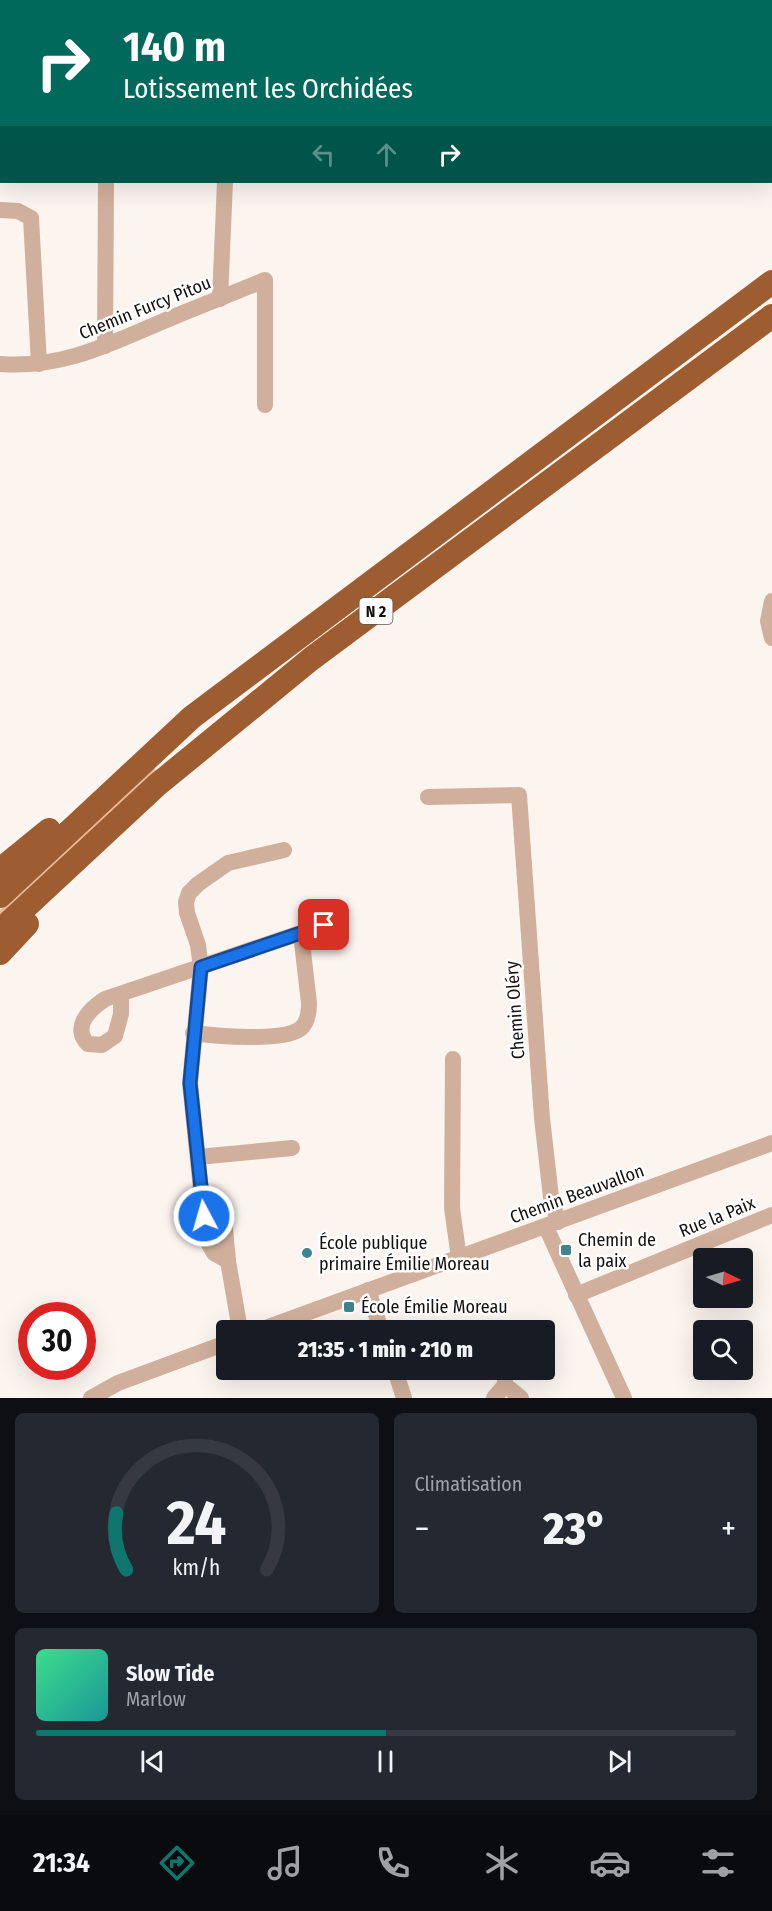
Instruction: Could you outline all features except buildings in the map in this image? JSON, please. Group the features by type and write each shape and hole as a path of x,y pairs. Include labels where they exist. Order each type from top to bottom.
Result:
{"highway":[{"name":"N 2","path":"0,896 192,717 772,282"},
{"name":"N 2","path":"0,931 157,785 311,659 772,316"},
{"path":"0,870 192,717"},
{"path":"0,953 157,785"}],"street":[{"path":"105,346 106,183"},
{"path":"220,299 225,183"},
{"path":"0,210 18,211 31,218 39,364"},
{"name":"Chemin Furcy Pitou","path":"0,364 39,364 100,349 265,280 265,405"},
{"path":"772,601 768,621 772,638"},
{"name":"Chemin Oléry","path":"428,797 519,795 552,1225"},
{"path":"238,1320 228,1262 224,1218 214,1200 202,1193 190,1083 201,967 198,945 187,913 186,902 189,893 198,884 228,863 284,850"},
{"path":"122,994 324,925"},
{"path":"193,1033 244,1037 292,1033 301,1029 306,1022 309,1004 301,934"},
{"path":"453,1059 452,1208 459,1258"},
{"name":"Chemin Beauvallon","path":"287,1320 772,1143"},
{"path":"198,1157 292,1148"},
{"name":"Rue la Paix","path":"576,1295 772,1215"},
{"path":"552,1225 576,1295 624,1398"},
{"path":"368,1290 378,1320"},
{"path":"91,1398 117,1383 216,1347"},
{"path":"398,1380 404,1398"},
{"path":"494,1398 503,1380"},
{"path":"507,1380 521,1398"}],"shaded area":[{"path":"152,764 156,771 0,919 0,910"}],"place":[{"name":"Chemin de la paix","path":"566,1250"},
{"name":"École publique primaire Émilie Moreau","path":"307,1253"},
{"name":"École Émilie Moreau","path":"349,1307"}],"route":[{"path":"204,1216 190,1083 201,967 324,925"}]}
